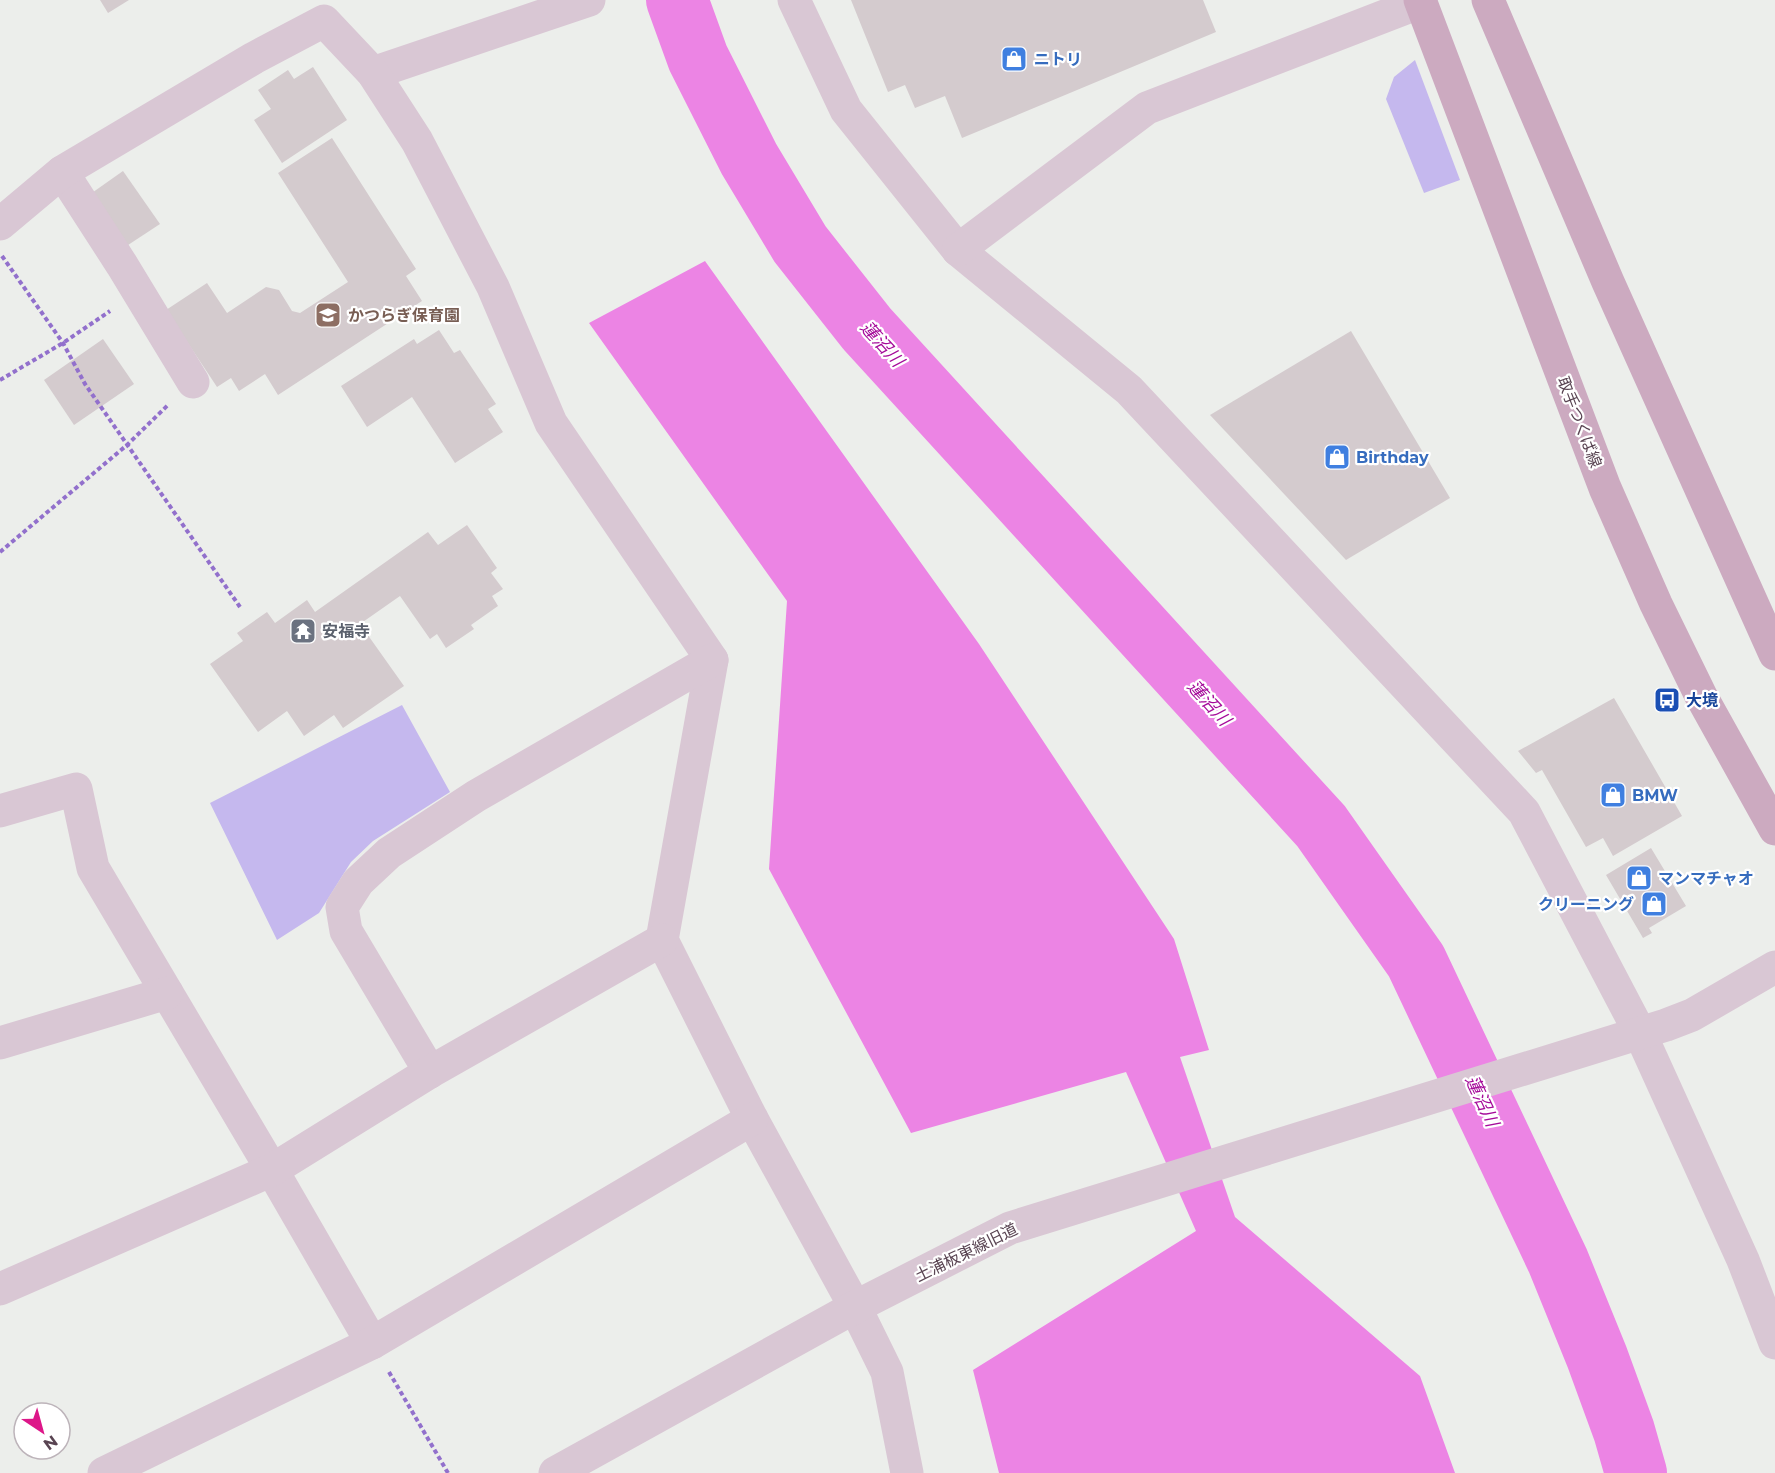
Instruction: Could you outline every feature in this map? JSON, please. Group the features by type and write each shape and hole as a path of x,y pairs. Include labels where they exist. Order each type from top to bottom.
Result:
{"main road":[{"path":"1488,0 1608,282 1775,654"},
{"name":"取手つくば線","path":"1421,1 1605,488 1656,604 1701,696 1775,829"}],"street":[{"path":"373,73 589,0"},
{"path":"794,0 846,110 958,250 1130,390 1524,812 1641,1033 1743,1260 1775,1343"},
{"path":"958,250 1147,108 1421,1"},
{"path":"0,224 62,172 254,58 317,10 373,73 417,141 493,287 551,423 712,660 662,940 752,1119 855,1307 887,1372 907,1473"},
{"path":"62,172 193,382"},
{"path":"430,1072 346,931 342,907 358,882 389,853 476,796 712,660"},
{"path":"0,811 76,789 93,868 372,1343"},
{"path":"0,1289 272,1170 430,1072 662,940"},
{"path":"1641,1033 1692,1016 1775,967"},
{"path":"0,1043 167,993"},
{"name":"土浦板東線旧道","path":"555,1473 855,1307 1010,1228 1641,1033"},
{"path":"104,1473 372,1343 752,1119"}],"path":[{"path":"0,253 63,343 85,384 240,607"},
{"path":"0,380 63,343 138,293"},
{"path":"0,552 128,445 193,382"},
{"path":"372,1343 448,1473"}],"shaded area":[{"path":"1415,60 1460,180 1424,193 1386,99 1394,77"},
{"path":"705,261 979,644 1174,939 1209,1050 1180,1057 1235,1217 1420,1376 1455,1473 999,1473 973,1370 1196,1231 1126,1072 911,1133 769,869 787,601 589,323"},
{"path":"402,705 450,792 373,841 351,862 319,913 277,940 210,803"}],"building":[{"path":"100,0 129,0 108,13"},
{"name":"ニトリ","path":"851,0 1203,0 1216,32 962,138 945,96 915,108 905,85 888,92"},
{"path":"313,67 347,120 282,163 254,120 271,109 258,90 288,70 294,79"},
{"path":"332,138 416,269 406,276 422,301 278,395 265,374 239,391 231,378 217,387 166,310 207,283 227,313 266,287 279,290 292,311 300,313 348,282 278,173"},
{"path":"123,171 160,224 125,247 89,195"},
{"path":"439,330 454,353 460,350 496,404 488,409 503,432 455,463 412,397 367,427 341,386 414,339 417,344"},
{"name":"Birthday","path":"1351,331 1450,498 1346,560 1210,415"},
{"path":"103,339 134,384 74,425 44,380"},
{"name":"安福寺","path":"467,525 497,568 491,573 503,589 492,596 498,606 471,625 474,629 446,648 437,634 430,639 400,596 360,624 404,686 343,728 334,715 304,736 287,711 258,732 210,664 243,641 237,633 267,612 275,623 307,600 315,612 428,532 438,545"},
{"name":"BMW","path":"1614,698 1682,816 1613,856 1603,838 1586,847 1542,770 1536,773 1518,751"},
{"path":"1651,848 1686,906 1649,928 1652,933 1643,938 1606,875"}],"waterway":[{"name":"蓮沼川","path":"677,0 698,58 749,159 800,244 867,329 1321,826 1416,961 1558,1261 1597,1357 1624,1431 1636,1473"}],"place":[{"name":"ニトリ","path":"1014,59"},
{"name":"かつらぎ保育園","path":"328,315"},
{"name":"Birthday","path":"1337,457"},
{"name":"安福寺","path":"303,631"},
{"name":"大境","path":"1667,700"},
{"name":"BMW","path":"1613,795"},
{"name":"マンマチャオ","path":"1639,878"},
{"name":"クリーニング","path":"1654,904"}]}
